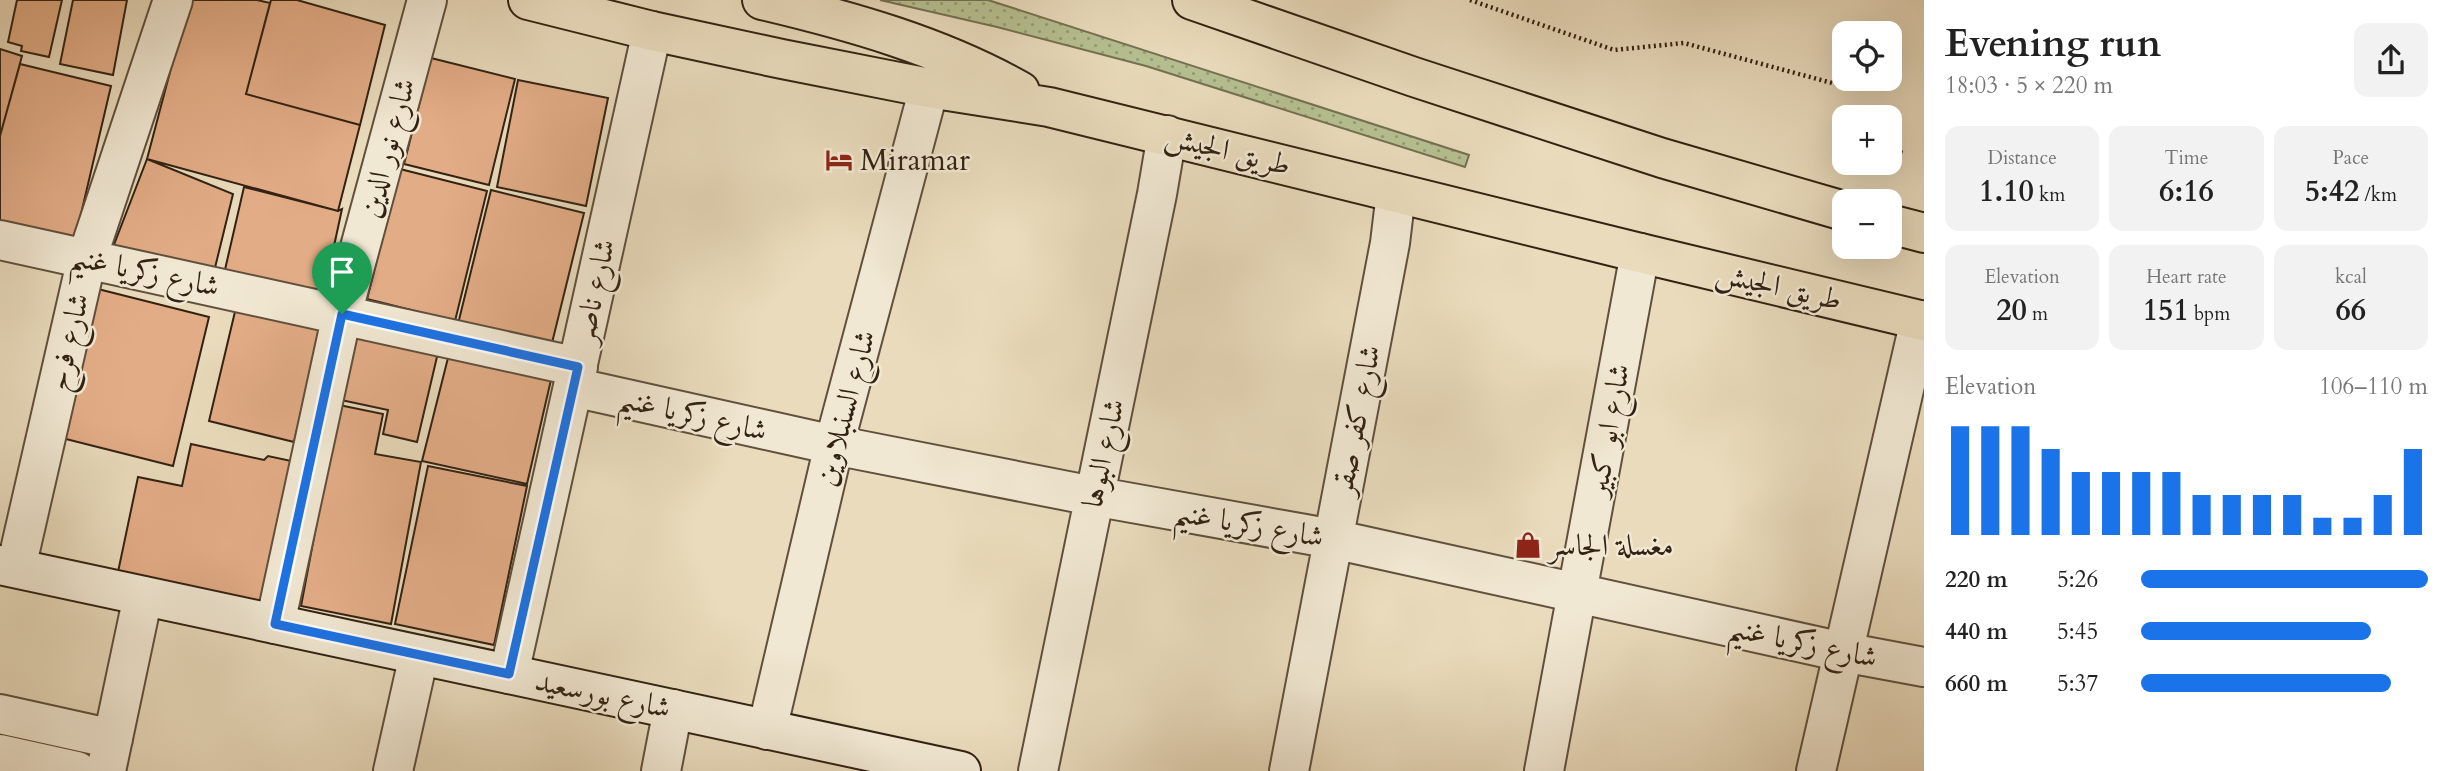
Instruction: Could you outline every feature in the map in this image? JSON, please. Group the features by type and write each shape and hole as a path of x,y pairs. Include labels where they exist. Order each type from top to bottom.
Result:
{"highway":[{"name":"طريق الجيش","path":"528,0 652,31 929,88 1049,107 1922,320"},
{"path":"762,0 896,36 949,56 1049,107"},
{"path":"1192,0 1610,141 1832,207"},
{"path":"1902,227 1924,233"}],"street":[{"name":"شارع فرح","path":"8,566 87,258 173,0"},
{"name":"شارع نور الدين","path":"275,624 342,314 427,0"},
{"name":"شارع ناصر","path":"509,674 652,31"},
{"name":"شارع السنبلاوين","path":"767,730 834,445 929,88"},
{"name":"شارع البوها","path":"1038,771 1167,135"},
{"name":"شارع كفر صقر","path":"1289,771 1390,243 1396,193"},
{"name":"شارع زكريا غنيم","path":"0,240 342,314 834,445 1093,496 1333,539 1843,652 1924,667"},
{"name":"شارع ابو كبير","path":"1544,771 1640,253"},
{"path":"1816,771 1922,320"},
{"name":"شارع بورسعيد","path":"8,566 955,770"},
{"path":"0,714 109,755 143,596"},
{"path":"393,771 419,655"},
{"path":"661,771 673,709"},
{"path":"0,754 77,771"}],"path":[{"path":"1471,0 1614,50 1684,43 1832,83"}],"green space":[{"path":"880,0 988,0 1469,155 1465,167 1146,66"}],"building":[{"path":"17,0 62,0 49,57 21,51 22,46 8,42"},
{"path":"73,0 127,0 113,75 60,64"},
{"path":"189,0 257,0 270,3 246,94 360,125 338,211 147,159"},
{"path":"271,0 297,0 385,25 360,125 246,94"},
{"path":"0,49 22,56 0,136"},
{"path":"431,58 515,79 489,185 404,164"},
{"path":"20,64 111,86 74,244 0,221 0,136"},
{"path":"518,80 608,98 586,206 497,187"},
{"path":"147,159 233,194 212,280 110,255"},
{"path":"400,169 487,191 455,321 367,299"},
{"path":"244,187 338,211 342,209 323,297 224,274"},
{"path":"491,190 584,213 550,351 457,328"},
{"path":"90,287 209,317 173,466 54,436"},
{"path":"238,299 323,319 294,442 209,421"},
{"path":"359,325 440,344 417,442 383,434 388,410 341,400"},
{"path":"451,346 553,371 527,484 422,461"},
{"path":"339,405 383,414 375,454 421,462 391,624 301,606"},
{"path":"191,444 264,460 268,456 296,462 265,605 118,572 138,477 182,486"},
{"path":"428,466 527,486 494,645 395,624"}],"place":[{"name":"Miramar","path":"839,160"},
{"name":"مغسلة الجاسر","path":"1528,545"}],"route":[{"path":"342,314 578,367 509,674 275,624 342,314"}]}
